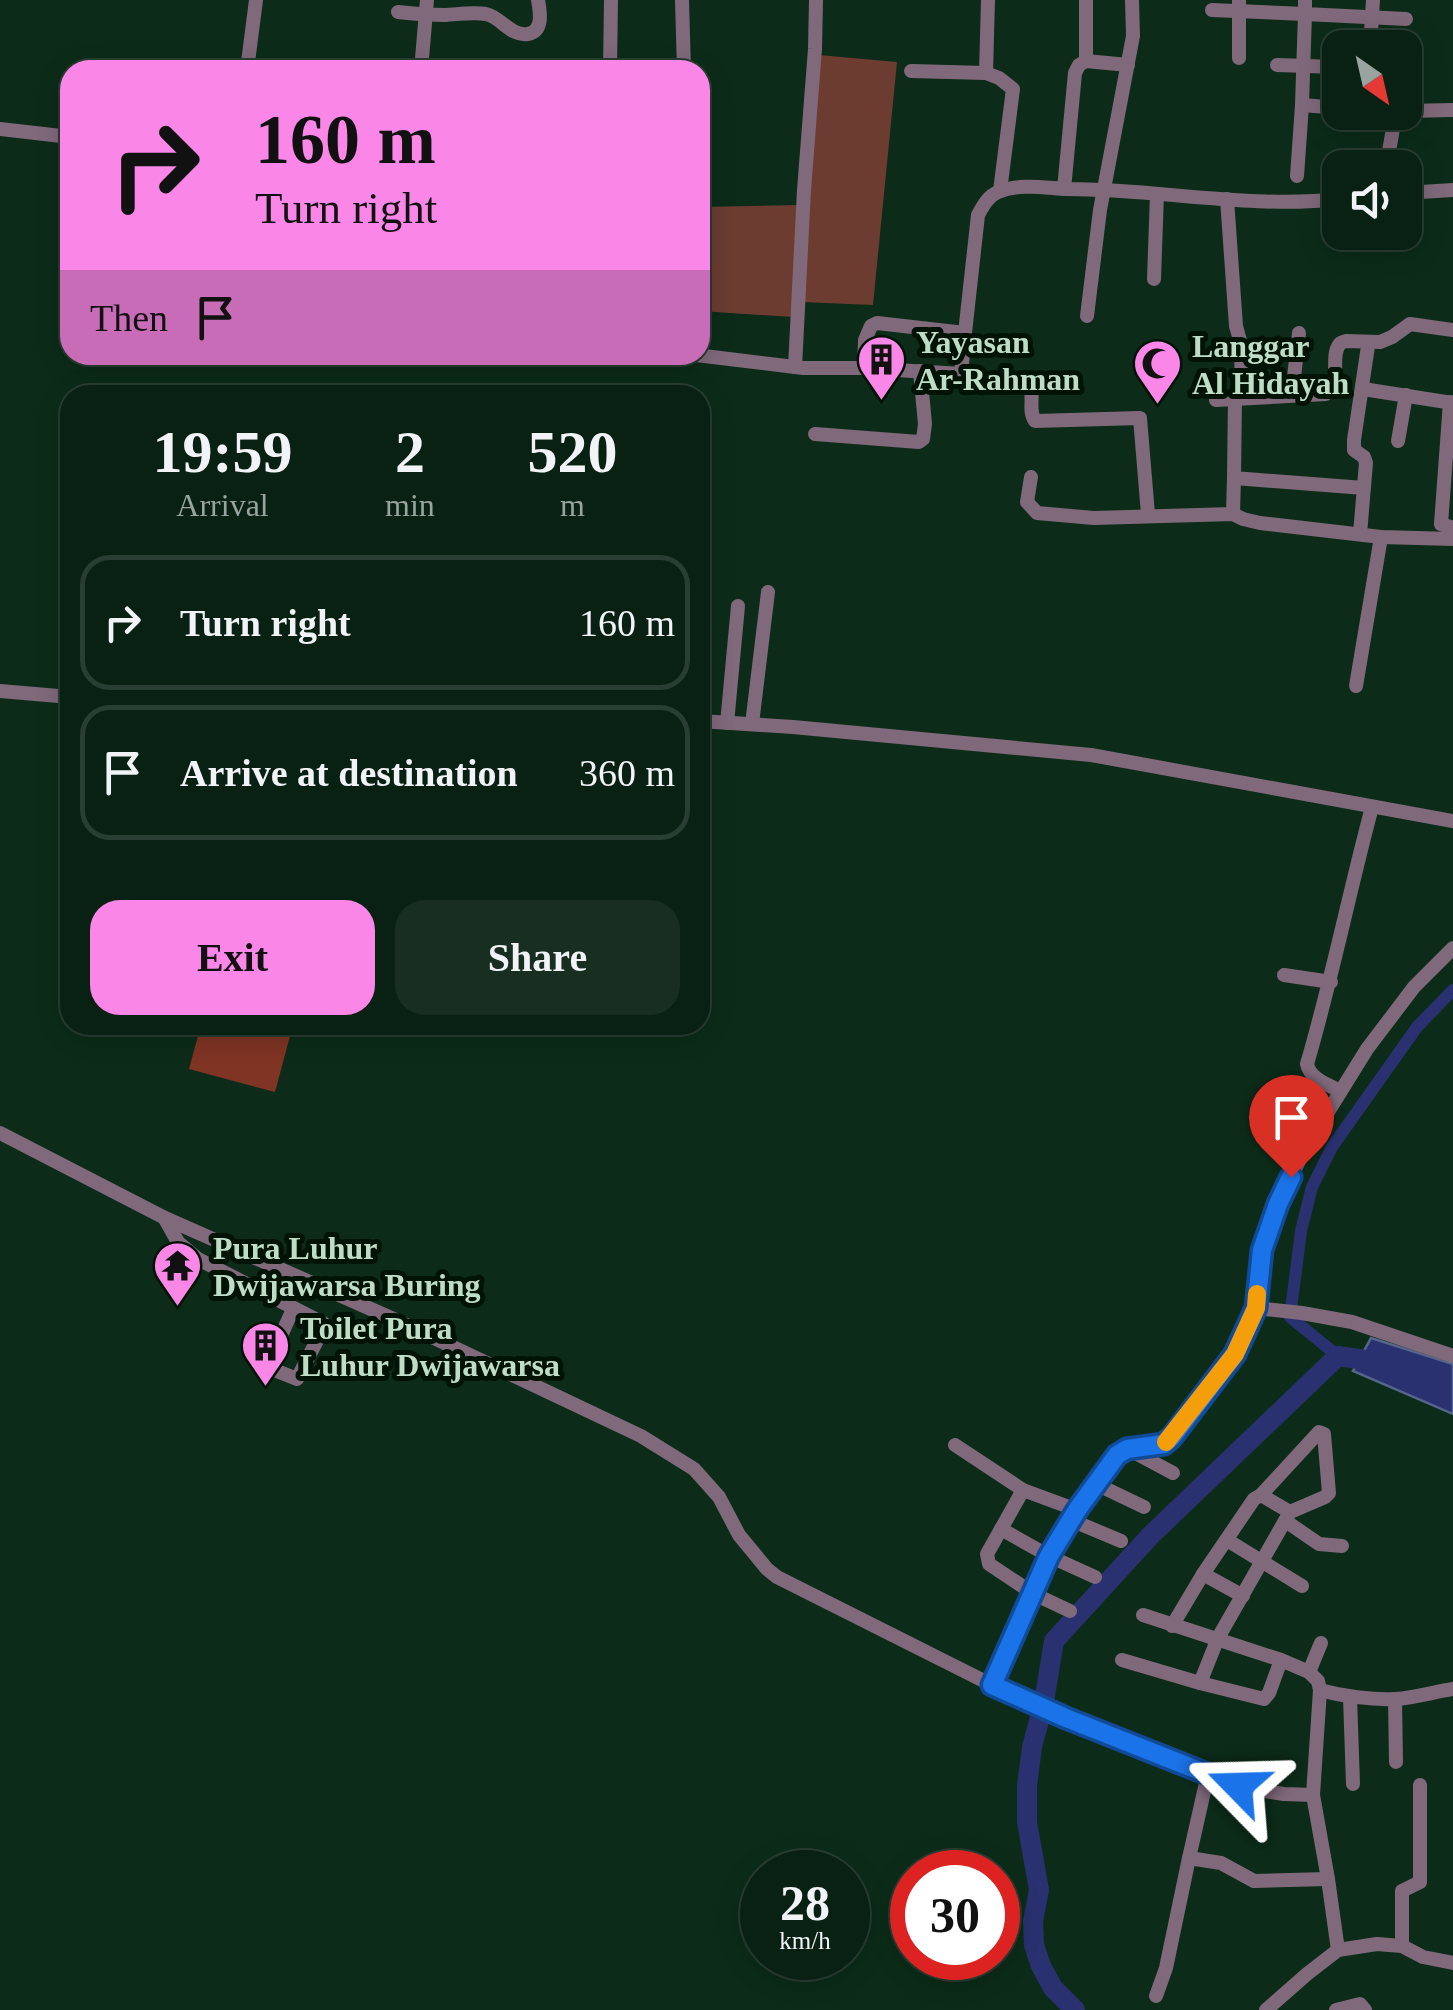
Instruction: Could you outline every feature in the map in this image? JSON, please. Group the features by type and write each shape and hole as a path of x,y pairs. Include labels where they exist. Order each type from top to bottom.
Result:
{"street":[{"path":"248,60 256,0"},
{"path":"398,12 427,8 484,14 519,34 528,34 540,22 538,0"},
{"path":"610,60 611,0"},
{"path":"682,0 684,60"},
{"path":"794,367 816,0"},
{"path":"986,73 988,0"},
{"path":"1086,0 1086,61"},
{"path":"1087,316 1133,36 1132,0"},
{"path":"1371,30 1373,0"},
{"path":"1212,10 1239,6 1305,7 1406,19"},
{"path":"1239,6 1239,58"},
{"path":"1297,176 1305,7"},
{"path":"422,60 427,8"},
{"path":"1064,188 1075,73 1079,65 1086,61 1128,65"},
{"path":"1277,66 1322,67"},
{"path":"911,71 986,73 1012,89 1000,191"},
{"path":"1302,106 1322,107"},
{"path":"1422,110 1453,110"},
{"path":"0,130 60,137"},
{"path":"961,374 978,215 984,204 1000,191 1022,186 1105,188 1227,200 1322,201"},
{"path":"1422,192 1453,190"},
{"path":"1154,279 1157,194"},
{"path":"1227,200 1236,326 1242,344 1233,514"},
{"path":"864,368 864,340 877,323 964,333"},
{"path":"1216,400 1329,392 1341,342 1380,342 1410,324 1453,330"},
{"path":"1292,395 1299,334"},
{"path":"1360,534 1366,459 1354,447 1368,346"},
{"path":"710,357 794,367 920,370 961,374 980,381 1028,382 1032,387 1032,418 1037,422 1140,418 1148,514"},
{"path":"815,434 919,442 925,424 920,370"},
{"path":"1363,389 1452,402 1441,524 1453,528"},
{"path":"1398,441 1406,395"},
{"path":"1030,477 1027,502 1037,513 1094,518 1233,514 1260,523 1381,537 1453,540"},
{"path":"1234,478 1364,488"},
{"path":"1356,686 1381,537"},
{"path":"752,724 768,592"},
{"path":"726,722 738,606"},
{"path":"0,692 60,696"},
{"path":"710,721 1091,755 1453,822"},
{"path":"1340,1091 1313,1076 1307,1064 1331,982 1344,911 1372,807"},
{"path":"992,1685 1049,1556 1117,1455 1127,1449 1164,1444 1235,1354 1256,1308 1262,1250 1278,1204 1305,1149 1367,1049 1414,986 1453,948"},
{"path":"1284,975 1331,982"},
{"path":"0,1133 165,1218 398,1321 641,1436 694,1469 719,1497 739,1535 777,1577 1066,1718 1238,1786 1313,1795"},
{"path":"165,1218 178,1242 198,1258 323,1323 298,1379 267,1367 294,1309"},
{"path":"1256,1308 1352,1322 1453,1356"},
{"path":"1172,1626 1251,1502 1322,1432 1330,1489 1325,1497 1289,1517 1218,1638 1200,1684"},
{"path":"955,1445 1023,1490 1121,1540"},
{"path":"1127,1449 1173,1473"},
{"path":"1096,1484 1144,1507"},
{"path":"1023,1490 986,1559 1034,1594 1070,1611"},
{"path":"1261,1495 1319,1544 1342,1546"},
{"path":"1000,1530 1096,1576"},
{"path":"1227,1540 1302,1586"},
{"path":"1204,1574 1242,1596"},
{"path":"1143,1615 1280,1660 1318,1680 1313,1795 1338,1950"},
{"path":"1309,1672 1321,1643"},
{"path":"1122,1660 1200,1684 1265,1698 1280,1660"},
{"path":"1320,1690 1350,1697 1394,1699 1453,1689"},
{"path":"1350,1697 1353,1784"},
{"path":"1394,1699 1396,1762"},
{"path":"1156,1996 1166,1968 1208,1774"},
{"path":"1402,1946 1402,1891 1420,1882 1420,1785"},
{"path":"1189,1858 1221,1863 1254,1882 1328,1879"},
{"path":"1266,2010 1338,1950 1377,1944 1402,1946 1424,1957 1453,1963"},
{"path":"1336,2010 1360,2004 1364,2010"}],"shaded area":[{"path":"819,55 897,62 873,305 802,302"},
{"path":"798,205 793,317 710,312 710,207"},
{"path":"198,1035 290,1035 275,1092 189,1069"},
{"path":"1371,1338 1453,1364 1453,1414 1353,1371"}],"waterway":[{"path":"1338,1356 1290,1317 1301,1231 1312,1187 1332,1147 1417,1027 1453,990"},
{"path":"1075,2010 1053,1988 1034,1945 1033,1921 1039,1890 1027,1822 1027,1786 1054,1641 1150,1536 1338,1356 1386,1363"}],"slow traffic":[{"path":"1166,1442 1235,1354 1256,1308 1257,1294"}],"place":[{"name":"Yayasan Ar-Rahman","path":"881,402"},
{"name":"Langgar Al Hidayah","path":"1157,406"},
{"name":"Pura Luhur Dwijawarsa Buring","path":"178,1308"},
{"name":"Toilet Pura Luhur Dwijawarsa","path":"265,1388"}],"route":[{"path":"1238,1786 992,1685 1049,1556 1117,1455 1127,1449 1164,1444 1235,1354 1256,1308 1262,1250 1291,1177"}]}
